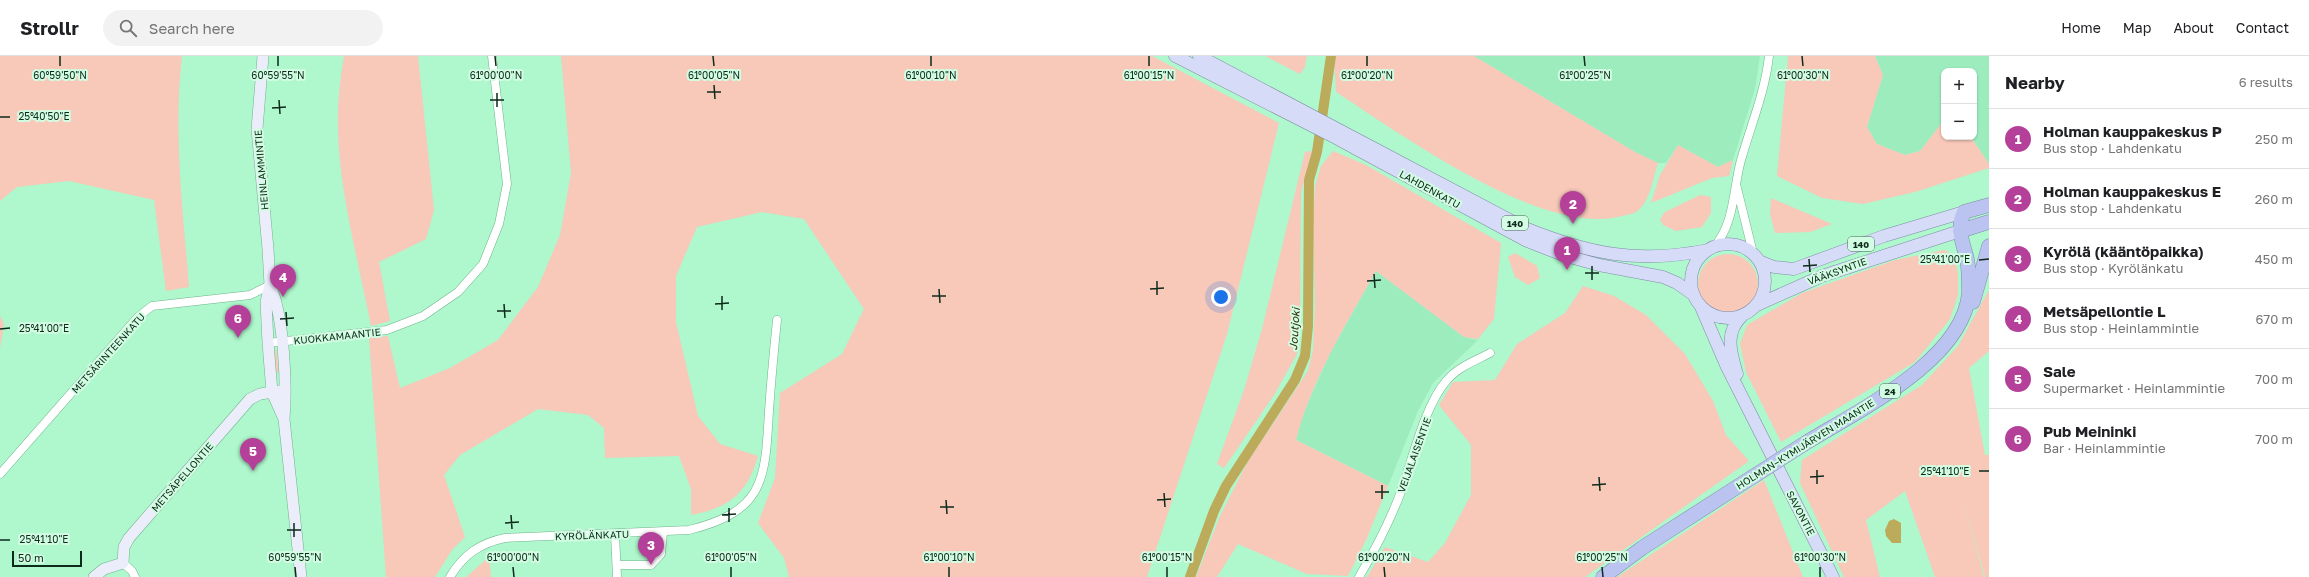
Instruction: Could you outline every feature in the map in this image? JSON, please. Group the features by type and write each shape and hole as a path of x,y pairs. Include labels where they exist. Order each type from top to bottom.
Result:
{"highway":[{"name":"VÄÄKSYNTIE","path":"1964,212 1989,205"},
{"name":"HOLMAN–KYMIJÄRVEN MAANTIE","path":"1603,577 1751,478 1916,372 1943,349 1962,321 1969,286 1967,261 1960,231 1960,219 1964,212"},
{"name":"VÄÄKSYNTIE","path":"1960,231 1989,222"},
{"name":"24","path":"1962,321 1975,298 1989,246"}],"main road":[{"name":"LAHDENKATU","path":"1174,56 1290,109"},
{"name":"LAHDENKATU","path":"1199,56 1290,109 1338,134 1525,228 1550,238 1577,247 1638,257 1663,257 1711,248"},
{"name":"LAHDENKATU","path":"1338,134 1527,241 1563,255 1599,265 1663,277 1677,283 1694,295"},
{"name":"VÄÄKSYNTIE","path":"1756,257 1774,267 1794,268 1884,236 1964,212"},
{"name":"VÄÄKSYNTIE","path":"1757,305 1822,276 1960,231"},
{"name":"140","path":"1701,307 1694,295 1691,280 1692,271 1696,263 1711,248 1733,244 1756,257 1765,274 1766,282 1764,292 1757,305 1742,316"},
{"path":"1701,307 1708,313 1723,318 1742,316"},
{"name":"SAVONTIE","path":"1701,307 1748,408 1833,577"},
{"name":"SAVONTIE","path":"1742,316 1733,326 1730,340 1732,356 1748,408"},
{"name":"SAVONTIE","path":"1779,471 1824,577"}],"street":[{"name":"HEINLAMMINTIE","path":"263,56 257,129 270,285 266,302 268,343 272,392 284,419"},
{"name":"KUOKKAMAANTIE","path":"268,343 387,330 423,316 458,292 483,264 499,224 507,184 492,56"},
{"path":"1711,248 1727,228 1741,161 1760,99 1769,56"},
{"path":"1736,185 1756,257"},
{"name":"HEINLAMMINTIE","path":"270,285 276,299 281,342 284,419 300,577"},
{"name":"METSÄRINTEENKATU","path":"0,474 138,317 152,306 250,295 270,285"},
{"name":"KYRÖLÄNKATU","path":"450,577 461,560 488,541 505,538 663,532 706,525 728,516 742,506 757,487 763,474 766,457 776,320"},
{"name":"VEIJALAISENTIE","path":"1359,577 1371,556 1401,492 1422,429 1437,394 1446,380 1457,370 1490,353"},
{"name":"METSÄPELLONTIE","path":"123,563 124,547 129,538 250,399 284,390"},
{"path":"617,565 652,565 661,554 663,532"},
{"path":"615,534 617,577"},
{"path":"94,577 104,569 123,563 132,571 134,577"}],"shaded area":[{"path":"0,56 182,56 178,114 180,172 189,287 166,291 154,200 69,181 17,187 0,201"},
{"path":"344,56 418,56 434,210 426,239 379,262 390,321 371,326 350,228 339,153 338,101"},
{"path":"561,56 1152,56 1279,123 1227,334 1147,577 789,577 784,558 758,523 775,478 780,393 842,354 864,309 804,219 762,212 697,227 676,276 676,322 698,416 720,444 758,456 754,469 748,480 742,490 735,497 716,508 691,515 691,489 679,456 605,458 604,428 588,415 538,409 460,455 444,475 465,537 452,550 435,577 386,577 369,338 388,336 400,388 450,368 498,340 538,287 560,235 571,173"},
{"path":"1265,56 1307,56 1305,67 1300,74"},
{"path":"1334,56 1474,56 1635,152 1658,163 1648,196 1641,208 1634,213 1622,216 1590,219 1553,212 1514,198 1474,178 1434,155 1336,92"},
{"path":"1474,56 1760,56 1755,89 1733,160 1718,167 1678,145 1666,163 1658,163 1635,152"},
{"path":"1788,56 1875,56 1883,75 1867,127 1877,144 1905,155 1920,151 1941,124 1941,140 1973,140 1989,164 1989,168 1915,192 1863,204 1822,198 1777,176"},
{"path":"1875,56 1989,56 1989,164 1973,140 1977,140 1977,68 1941,68 1941,124 1920,151 1905,155 1877,144 1867,127 1883,75"},
{"path":"1678,145 1718,167 1733,160 1729,176 1712,178 1651,203 1660,175"},
{"path":"1312,151 1301,192 1300,312 1297,354 1274,395 1224,468 1217,464 1244,390 1262,329 1305,152"},
{"path":"1333,151 1366,165 1501,243 1494,319 1478,339 1464,337 1376,271 1330,353 1320,374 1303,417 1296,440 1388,486 1366,540 1348,576 1307,574 1238,544 1217,577 1196,577 1220,516 1247,463 1308,371 1313,350 1315,305 1313,222 1315,186 1321,166"},
{"path":"1700,195 1711,197 1711,213 1702,227 1676,231 1663,225 1660,219 1665,212"},
{"path":"1771,198 1832,224 1810,232 1775,233 1770,214"},
{"path":"1945,250 1954,256 1958,274 1958,295 1950,319 1915,362 1781,442 1746,372 1740,344 1747,325 1802,293 1895,260"},
{"path":"1515,253 1537,266 1540,278 1528,285 1515,277 1508,257"},
{"path":"1722,254 1734,254 1745,259 1753,267 1758,278 1756,296 1745,309 1734,314 1722,314 1711,309 1703,301 1698,290 1698,278 1703,267 1711,259"},
{"path":"1376,271 1464,337 1478,340 1433,383 1418,411 1388,486 1296,440 1303,414 1330,353"},
{"path":"1583,286 1614,296 1646,315 1685,354 1713,401 1726,435 1749,461 1585,577 1367,577 1385,547 1428,562 1445,543 1471,495 1471,445 1439,405 1453,382 1495,380 1517,344 1565,313"},
{"path":"1989,290 1989,351 1969,368 1985,455 1989,455 1989,577 1985,577 1961,493 1984,577 1935,577 1905,491 1866,520 1880,577 1844,577 1800,483 1802,460 1922,385 1958,346"},
{"path":"0,316 4,324 0,348"},
{"path":"276,349 279,372 272,373 273,357"},
{"path":"1764,480 1803,577 1617,577"},
{"path":"1894,519 1901,523 1901,543 1892,543 1886,536 1885,530 1889,521"},
{"path":"489,557 491,577 466,577"}],"waterway":[{"name":"Joutjoki","path":"1190,577 1214,511 1226,486 1295,380 1305,356 1308,326 1309,180 1317,152 1331,56"}],"place":[{"name":"Holman kauppakeskus E","path":"1573,224"},
{"name":"Holman kauppakeskus P","path":"1567,270"},
{"name":"Metsäpellontie L","path":"283,297"},
{"name":"Pub Meininki","path":"238,338"},
{"name":"Sale","path":"253,471"},
{"name":"Kyrölä (kääntöpaikka)","path":"651,565"}]}
